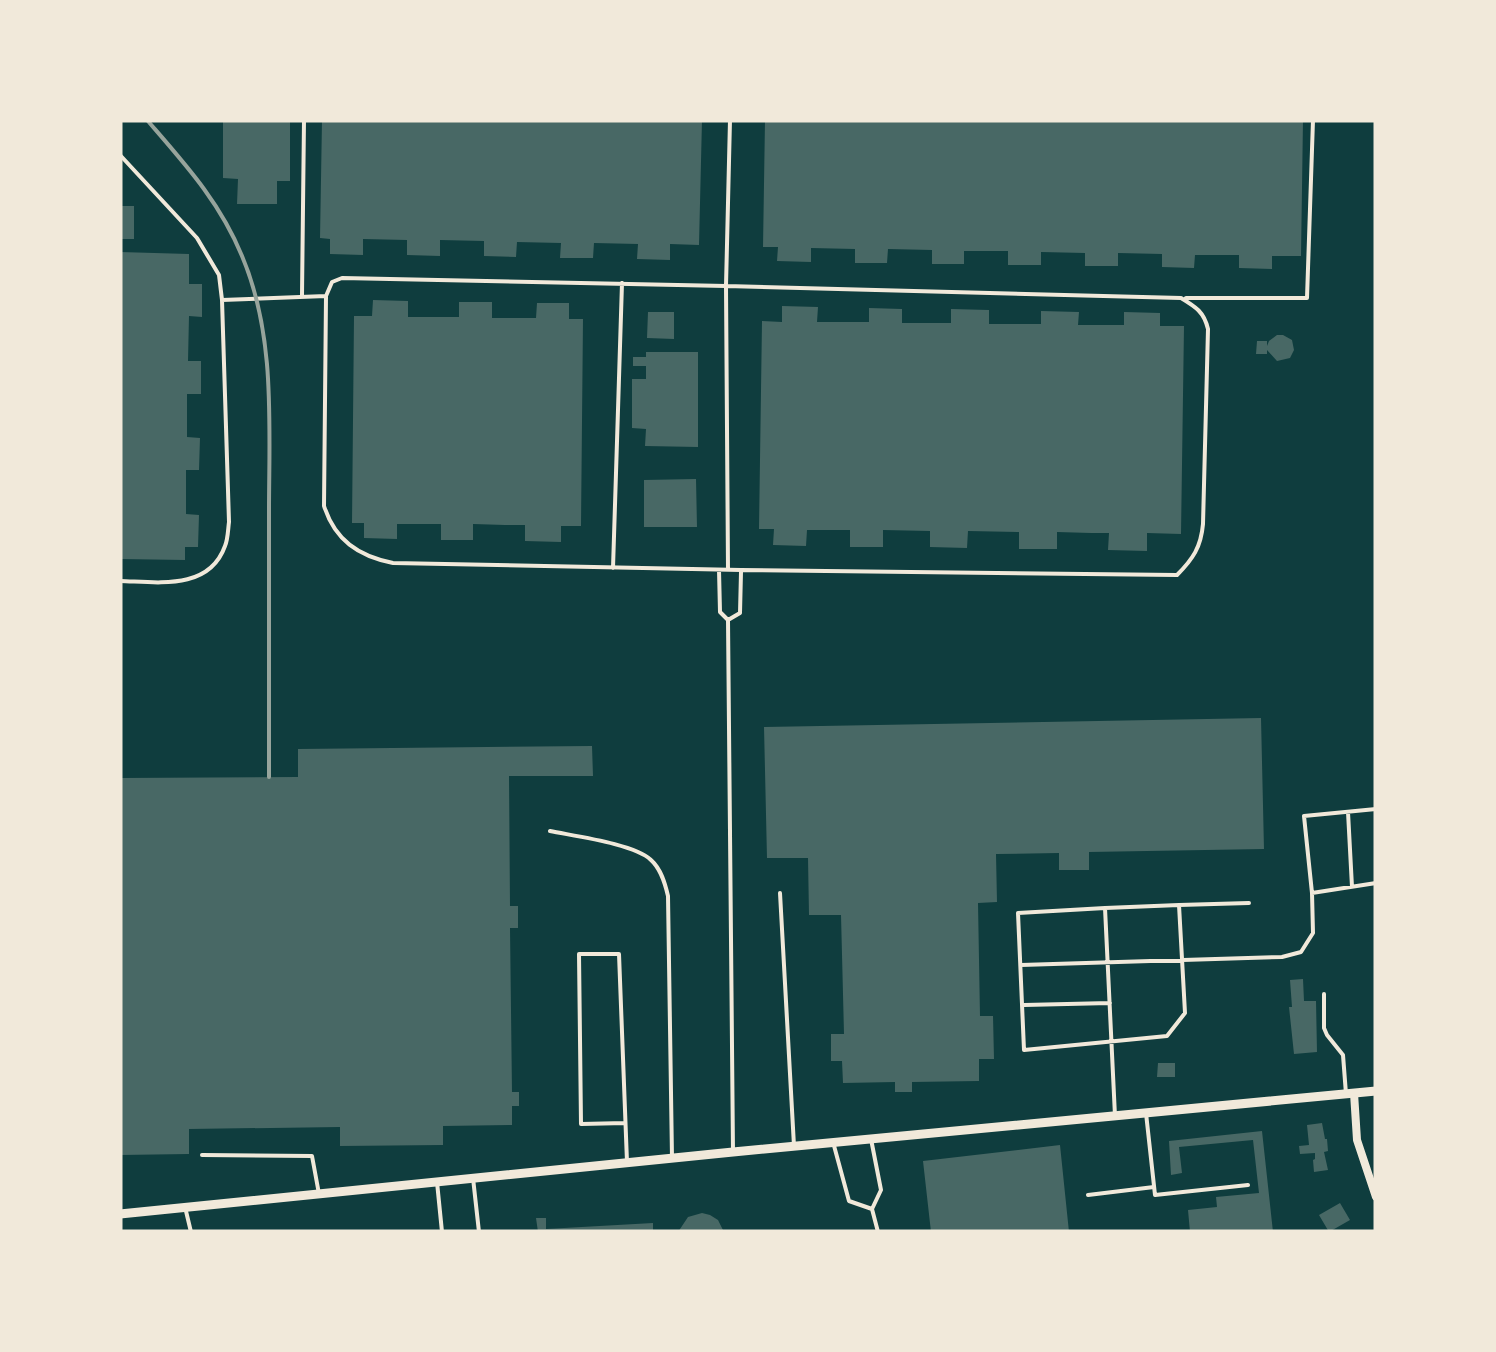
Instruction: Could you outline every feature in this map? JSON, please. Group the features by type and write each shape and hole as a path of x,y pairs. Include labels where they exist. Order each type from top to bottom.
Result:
{"street":[{"path":"120,1214 1376,1091"},
{"path":"1350,1094 1358,1140 1376,1197"}],"lane":[{"path":"302,296 304,120"},
{"path":"728,570 726,286 730,120"},
{"path":"1181,298 1198,308 1208,330 1201,542 1193,559 1177,575 393,563 360,552 343,540 330,524 324,506 326,296 332,282 342,278 1307,298 1313,120"},
{"path":"120,156 197,238 218,274 229,522 225,546 206,572 176,582 120,581"},
{"path":"613,568 622,284"},
{"path":"222,300 326,296"},
{"path":"719,570 720,612 728,620 733,1152"},
{"path":"728,620 740,613 741,570"},
{"path":"1021,965 1282,957 1302,952 1313,933 1304,816 1376,810"},
{"path":"1348,812 1352,887"},
{"path":"550,832 633,850 654,861 663,878 668,896 672,1158"},
{"path":"1312,893 1376,883"},
{"path":"780,893 794,1146"},
{"path":"1179,905 1185,1013 1167,1036 1024,1050 1018,913 1105,908 1179,905 1249,903"},
{"path":"1105,908 1115,1116"},
{"path":"625,1123 581,1124 578,954 620,954 627,1162"},
{"path":"1324,994 1324,1028 1343,1055 1350,1094"},
{"path":"1023,1005 1110,1003"},
{"path":"1146,1113 1156,1195 1248,1185"},
{"path":"871,1138 881,1190 872,1209 878,1232"},
{"path":"833,1142 850,1201 872,1209"},
{"path":"202,1155 312,1156 319,1194"},
{"path":"473,1178 479,1232"},
{"path":"438,1182 442,1232"},
{"path":"1088,1195 1154,1187"},
{"path":"185,1207 191,1232"}],"building":[{"path":"223,120 290,120 290,181 277,181 277,204 237,204 238,179 223,178"},
{"path":"322,120 702,120 699,245 670,244 670,260 637,259 638,244 594,243 593,258 560,258 561,243 517,242 516,257 484,256 484,241 440,240 440,256 407,255 407,240 363,239 363,255 330,254 330,239 320,238"},
{"path":"765,120 1303,120 1301,256 1272,256 1272,269 1239,268 1239,255 1195,255 1194,268 1162,267 1162,254 1118,253 1118,266 1085,266 1085,253 1041,252 1041,265 1008,265 1008,251 964,251 964,264 932,264 932,250 888,249 887,263 855,263 855,249 811,248 811,262 777,261 778,247 763,247"},
{"path":"120,206 134,206 134,239 120,239"},
{"path":"120,252 189,254 189,284 202,284 202,317 189,316 188,361 201,361 201,394 187,394 187,437 200,438 199,470 186,470 186,514 199,515 198,547 185,547 185,560 120,559"},
{"path":"373,300 408,301 408,317 459,317 459,302 492,302 492,318 536,318 537,303 569,303 569,319 583,319 581,526 561,526 561,542 525,541 525,525 473,524 473,540 441,540 441,524 397,524 397,539 364,538 364,523 352,523 354,316 372,316"},
{"path":"782,306 818,307 817,322 869,322 869,308 902,309 902,323 951,323 951,309 989,310 989,324 1041,324 1041,311 1079,312 1078,325 1124,325 1124,312 1160,313 1160,326 1184,326 1181,534 1147,533 1147,551 1108,550 1109,533 1057,532 1057,549 1019,549 1019,532 968,531 967,548 930,547 930,531 883,530 883,547 850,547 850,530 807,530 806,546 773,545 774,529 759,529 762,321 782,322"},
{"path":"648,312 674,312 674,339 647,338"},
{"path":"1277,335 1292,340 1294,350 1290,358 1277,361 1267,350 1267,354 1256,354 1257,341 1267,341 1267,346"},
{"path":"646,352 698,352 698,447 645,446 646,429 632,428 632,379 646,379 646,366 633,366 633,357 646,357"},
{"path":"696,479 697,527 644,527 644,480"},
{"path":"1261,718 1264,849 1089,852 1089,870 1059,870 1059,853 996,854 997,902 978,903 980,1016 993,1016 994,1059 979,1059 979,1081 912,1082 912,1092 895,1092 895,1082 843,1083 842,1061 831,1061 831,1034 844,1034 841,915 809,915 808,858 767,858 764,727"},
{"path":"592,746 593,776 509,776 510,906 518,906 518,928 510,928 512,1092 519,1092 519,1106 512,1106 512,1125 443,1126 443,1145 340,1146 340,1127 189,1129 189,1154 120,1155 120,778 298,777 298,749"},
{"path":"1303,979 1304,1001 1316,1001 1317,1052 1294,1054 1290,980"},
{"path":"1158,1063 1175,1063 1175,1077 1157,1077"},
{"path":"1322,1123 1328,1170 1314,1172 1315,1153 1300,1154 1299,1146 1309,1145 1307,1125"},
{"path":"1262,1131 1273,1232 1190,1232 1188,1210 1217,1207 1216,1197 1259,1193 1253,1140 1179,1147 1182,1173 1171,1175 1169,1141"},
{"path":"1060,1145 1069,1232 931,1232 923,1161"},
{"path":"1340,1203 1350,1220 1329,1232 1319,1215"},
{"path":"702,1213 718,1220 724,1232 678,1232 688,1217"},
{"path":"536,1218 546,1218 546,1229 653,1223 653,1232 538,1232"}],"railway":[{"path":"147,120 223,218 242,256 261,318 269,414 269,777"}]}
